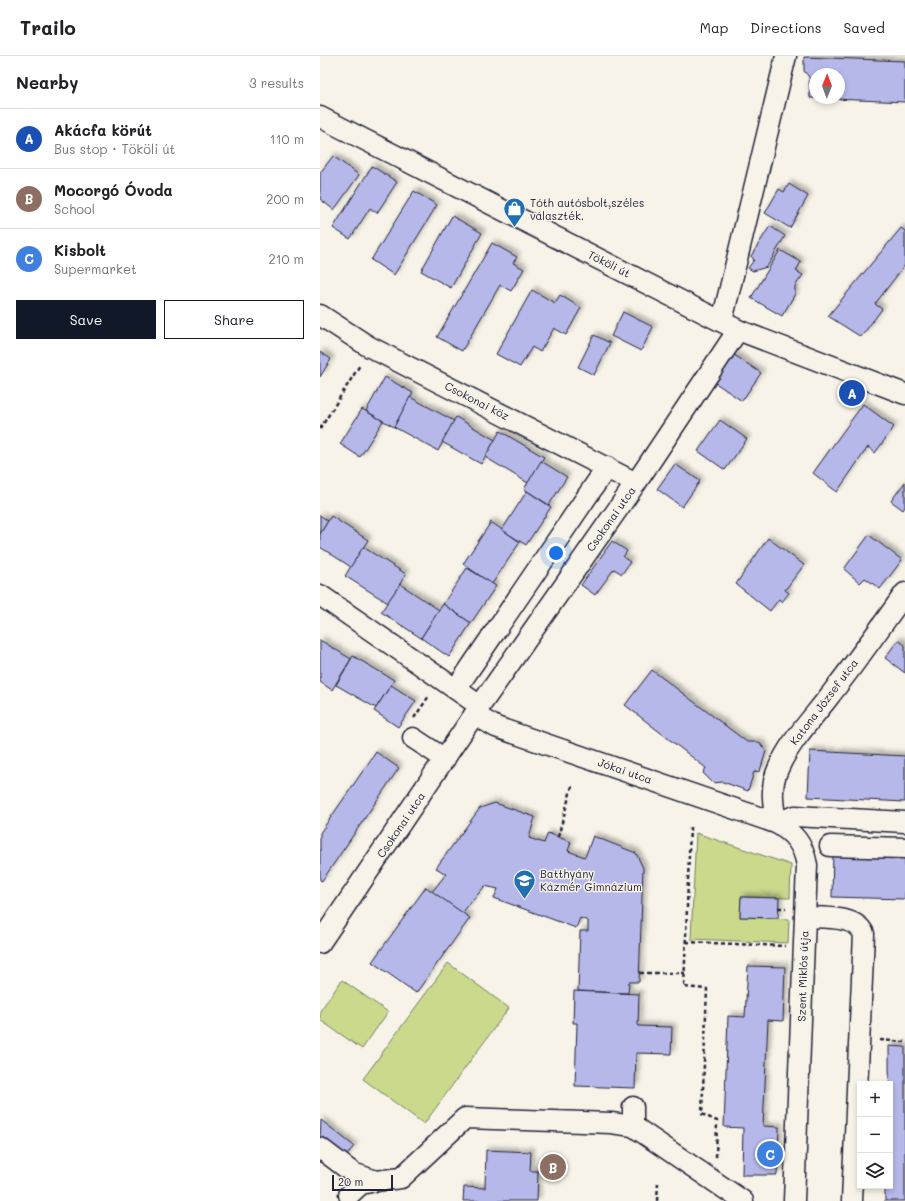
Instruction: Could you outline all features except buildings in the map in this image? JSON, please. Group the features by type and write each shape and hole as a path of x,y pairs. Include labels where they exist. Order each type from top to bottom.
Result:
{"street":[{"path":"730,326 786,56"},
{"name":"Tököli út","path":"320,117 730,326 905,394"},
{"name":"Csokonai köz","path":"320,315 368,346 636,483"},
{"name":"Csokonai utca","path":"320,943 477,711 636,483 730,326"},
{"path":"456,689 607,467"},
{"name":"Katona József utca","path":"776,823 773,801 773,784 786,753 838,686 905,593"},
{"path":"320,596 456,689 477,711"},
{"name":"Jókai utca","path":"477,711 496,727 776,823 792,834 804,850 807,865 805,916"},
{"path":"414,728 445,759"},
{"path":"776,823 795,816 905,822"},
{"path":"830,846 905,848"},
{"name":"Szent Miklós útja","path":"794,1201 805,916 842,920 862,928 864,934 852,1201"},
{"path":"633,1107 633,1126"},
{"path":"349,1195 361,1184 401,1178 465,1118 610,1123 633,1126 743,1201"},
{"path":"320,1148 353,1173 376,1181"}],"path":[{"path":"320,429 361,363"},
{"path":"414,728 433,690"},
{"path":"558,837 572,786"},
{"path":"690,827 684,987 707,989 702,1114 717,1121 715,1182"},
{"path":"686,942 788,946"},
{"path":"640,973 685,973"},
{"path":"877,1040 905,1042"},
{"path":"658,1182 658,1201"}],"green space":[{"path":"696,833 791,865 790,898 741,897 740,917 789,919 788,943 691,939"},
{"path":"448,963 509,1008 424,1124 363,1079"},
{"path":"342,980 388,1012 362,1049 320,1020 320,1011"}],"place":[{"name":"Tóth autósbolt,széles választék.","path":"514,228"},
{"name":"Akácfa körút","path":"852,393"},
{"name":"Batthyány Kázmér Gimnázium","path":"524,900"},
{"name":"Kisbolt","path":"770,1154"},
{"name":"Mocorgó Óvoda","path":"553,1167"}]}
